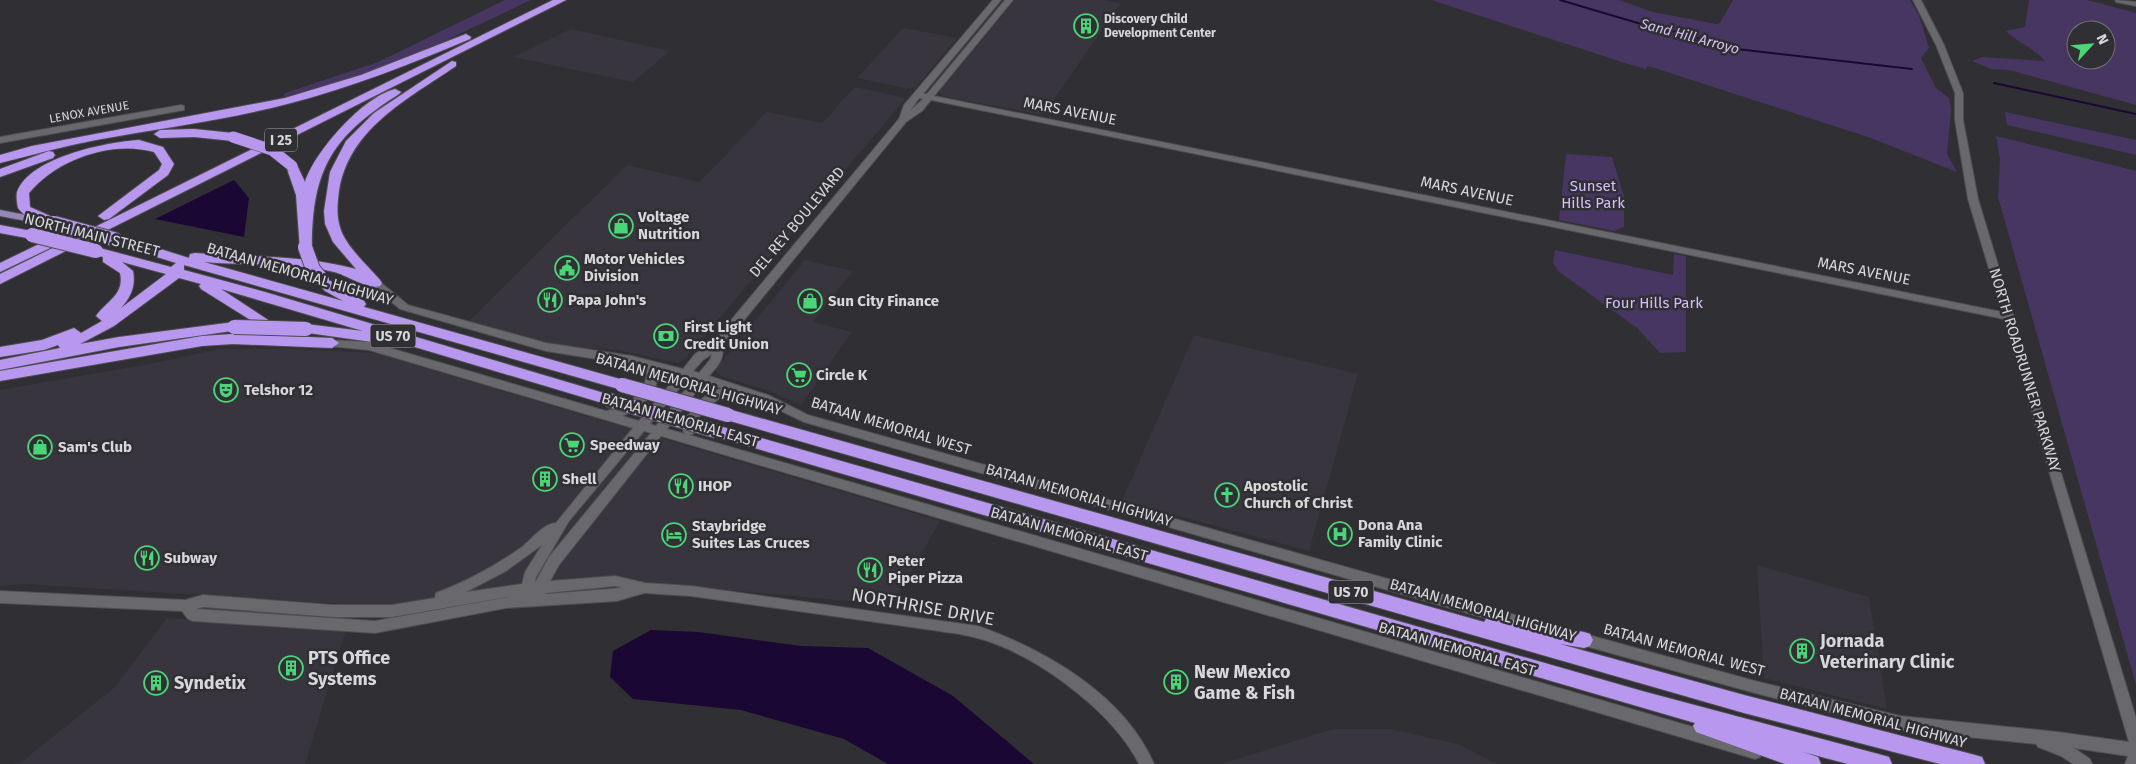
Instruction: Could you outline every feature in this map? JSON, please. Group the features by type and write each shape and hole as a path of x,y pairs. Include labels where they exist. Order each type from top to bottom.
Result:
{"highway":[{"name":"I 25","path":"0,268 543,0"},
{"name":"I 25","path":"0,280 561,0"},
{"path":"305,225 314,176 333,142 346,129 386,97 566,0"},
{"path":"0,159 55,145 223,115 300,98 392,69 488,27"},
{"path":"375,283 338,239 332,224 330,211 336,172 343,155 357,136 378,115 437,73 477,48"},
{"path":"0,173 49,156 123,138 169,133 233,137 272,150 292,166 301,182 305,247 313,269 330,288 360,304 371,314"},
{"path":"54,224 32,214 24,208 22,202 25,189 35,178 49,168 89,150 120,145 148,146 158,149 164,154 168,164 164,172 104,216"},
{"name":"NORTH MAIN STREET","path":"54,224 117,240 168,256"},
{"name":"NORTH MAIN STREET","path":"0,229 32,235 176,273"},
{"path":"0,287 60,250"},
{"path":"0,352 24,350 66,337 92,324 118,303 128,285 126,271 96,251"},
{"path":"168,256 324,265 362,276 375,283"},
{"path":"7,363 86,336 122,313 176,273 178,268 168,256"},
{"name":"BATAAN MEMORIAL HIGHWAY","path":"168,256 1744,704 1975,764"},
{"path":"176,273 211,288 285,336 332,343"},
{"name":"BATAAN MEMORIAL HIGHWAY","path":"176,273 260,295 447,352 608,407 716,431 1642,700 1882,764"},
{"path":"7,363 120,342 234,327 306,329 362,336 435,353 447,352"},
{"path":"0,376 202,341 233,339 332,343"},
{"path":"1424,613 1584,640"},
{"path":"1642,700 1701,725 1811,764"}],"main road":[{"name":"DEL REY BOULEVARD","path":"903,120 908,107 917,95 997,0"},
{"name":"DEL REY BOULEVARD","path":"533,594 530,576 542,552 565,518 685,374 703,354 716,346 903,120 919,109 1009,0"},
{"name":"NORTH ROADRUNNER PARKWAY","path":"1917,0 1940,45 1959,93 1959,120 1973,199 2010,317 2136,742"},
{"path":"2120,0 2136,4"},
{"path":"990,8 1000,10"},
{"path":"982,17 993,18"},
{"name":"MARS AVENUE","path":"917,95 2010,317"},
{"name":"LENOX AVENUE","path":"0,140 181,108"},
{"name":"NORTH MAIN STREET","path":"0,213 54,224"},
{"name":"BATAAN MEMORIAL WEST","path":"375,283 404,308 546,347 646,363 701,378 764,398 804,418 915,451 1584,640 1900,723 2136,750"},
{"name":"BATAAN MEMORIAL EAST","path":"332,343 369,346 608,407 643,426 657,431 694,440 1795,764"},
{"name":"DEL REY BOULEVARD","path":"533,594 554,561 592,510 717,357 716,346"},
{"path":"608,407 620,413 631,408 650,386 653,374 646,363"},
{"path":"694,440 688,430 691,420 705,402 717,394 738,390"},
{"path":"577,504 592,510"},
{"path":"392,611 440,598 498,571 526,553 565,518"},
{"name":"NORTHRISE DRIVE","path":"533,594 617,595 644,588 709,593 898,618 978,632 1013,645 1045,661 1068,676 1089,693 1118,722 1140,750 1147,764"},
{"path":"185,606 193,615 375,627 533,594"},
{"path":"0,597 185,606 203,601 333,611 392,611 533,594"},
{"path":"2014,736 2057,746 2085,764"},
{"path":"2132,764 2136,755"}],"shaded area":[{"path":"1015,0 1103,0 1121,3 1043,115 942,96 939,92"},
{"path":"903,28 957,38 916,87 910,89 857,78"},
{"path":"571,29 670,51 633,82 513,57"},
{"path":"855,87 906,98 685,359 678,363 617,350 556,346 468,322 627,165 699,182 767,112 822,123"},
{"path":"234,180 249,198 244,237 155,219"},
{"path":"805,260 853,271 813,322 852,332 801,405 772,392 721,376 715,370"},
{"path":"1194,335 1358,374 1309,551 1122,501"},
{"path":"219,349 293,349 375,353 940,521 892,605 585,577 393,607 25,584 0,586 0,390 155,363"},
{"path":"1757,565 1869,597 1887,709 1764,678"},
{"path":"167,618 346,630 305,764 12,764 20,763 115,687"},
{"path":"651,630 698,632 801,646 868,648 953,696 1034,764 888,764 844,739 741,710 633,699 610,677 613,651"},
{"path":"1333,729 1391,729 1458,744 1497,764 1222,764"}],"green space":[{"path":"505,0 531,0 417,54 357,76 283,97 285,93 378,62"},
{"path":"1431,0 1619,0 1653,12 1716,24 1720,23 1733,0 1910,0 1919,16 1929,48 1921,58 1936,88 1949,98 1951,110 1947,154 1957,172 1868,137 1648,66 1646,69 1628,64"},
{"path":"2029,0 2087,0 2136,13 2136,105 2009,70 1991,69 1972,61 1982,57 2045,61 2006,31 2025,27"},
{"path":"2005,112 2136,140 2136,155 2007,125"},
{"path":"1996,136 2136,171 2136,685 1998,197 2000,159"},
{"name":"Sunset Hills Park","path":"1566,154 1612,157 1624,196 1624,227 1614,231 1559,220"},
{"name":"Four Hills Park","path":"1555,250 1673,275 1674,254 1686,256 1686,352 1660,353 1637,328 1558,271 1553,263"}],"waterway":[{"name":"Sand Hill Arroyo","path":"1560,0 1658,29 1683,33 1728,48 1912,69"},
{"name":"Sand Hill Arroyo","path":"1994,83 2136,114"}],"place":[{"name":"Discovery Child Development Center","path":"1086,26"},
{"name":"Voltage Nutrition","path":"621,226"},
{"name":"Motor Vehicles Division","path":"567,268"},
{"name":"Papa John's","path":"550,300"},
{"name":"Sun City Finance","path":"810,301"},
{"name":"First Light Credit Union","path":"666,336"},
{"name":"Circle K","path":"799,375"},
{"name":"Telshor 12","path":"226,390"},
{"name":"Speedway","path":"572,445"},
{"name":"Sam's Club","path":"40,447"},
{"name":"Shell","path":"545,479"},
{"name":"IHOP","path":"681,486"},
{"name":"Apostolic Church of Christ","path":"1227,495"},
{"name":"Dona Ana Family Clinic","path":"1340,534"},
{"name":"Staybridge Suites Las Cruces","path":"674,535"},
{"name":"Subway","path":"147,558"},
{"name":"Peter Piper Pizza","path":"870,570"},
{"name":"Jornada Veterinary Clinic","path":"1802,651"},
{"name":"PTS Office Systems","path":"291,668"},
{"name":"New Mexico Game & Fish","path":"1176,682"},
{"name":"Syndetix","path":"156,683"}]}
